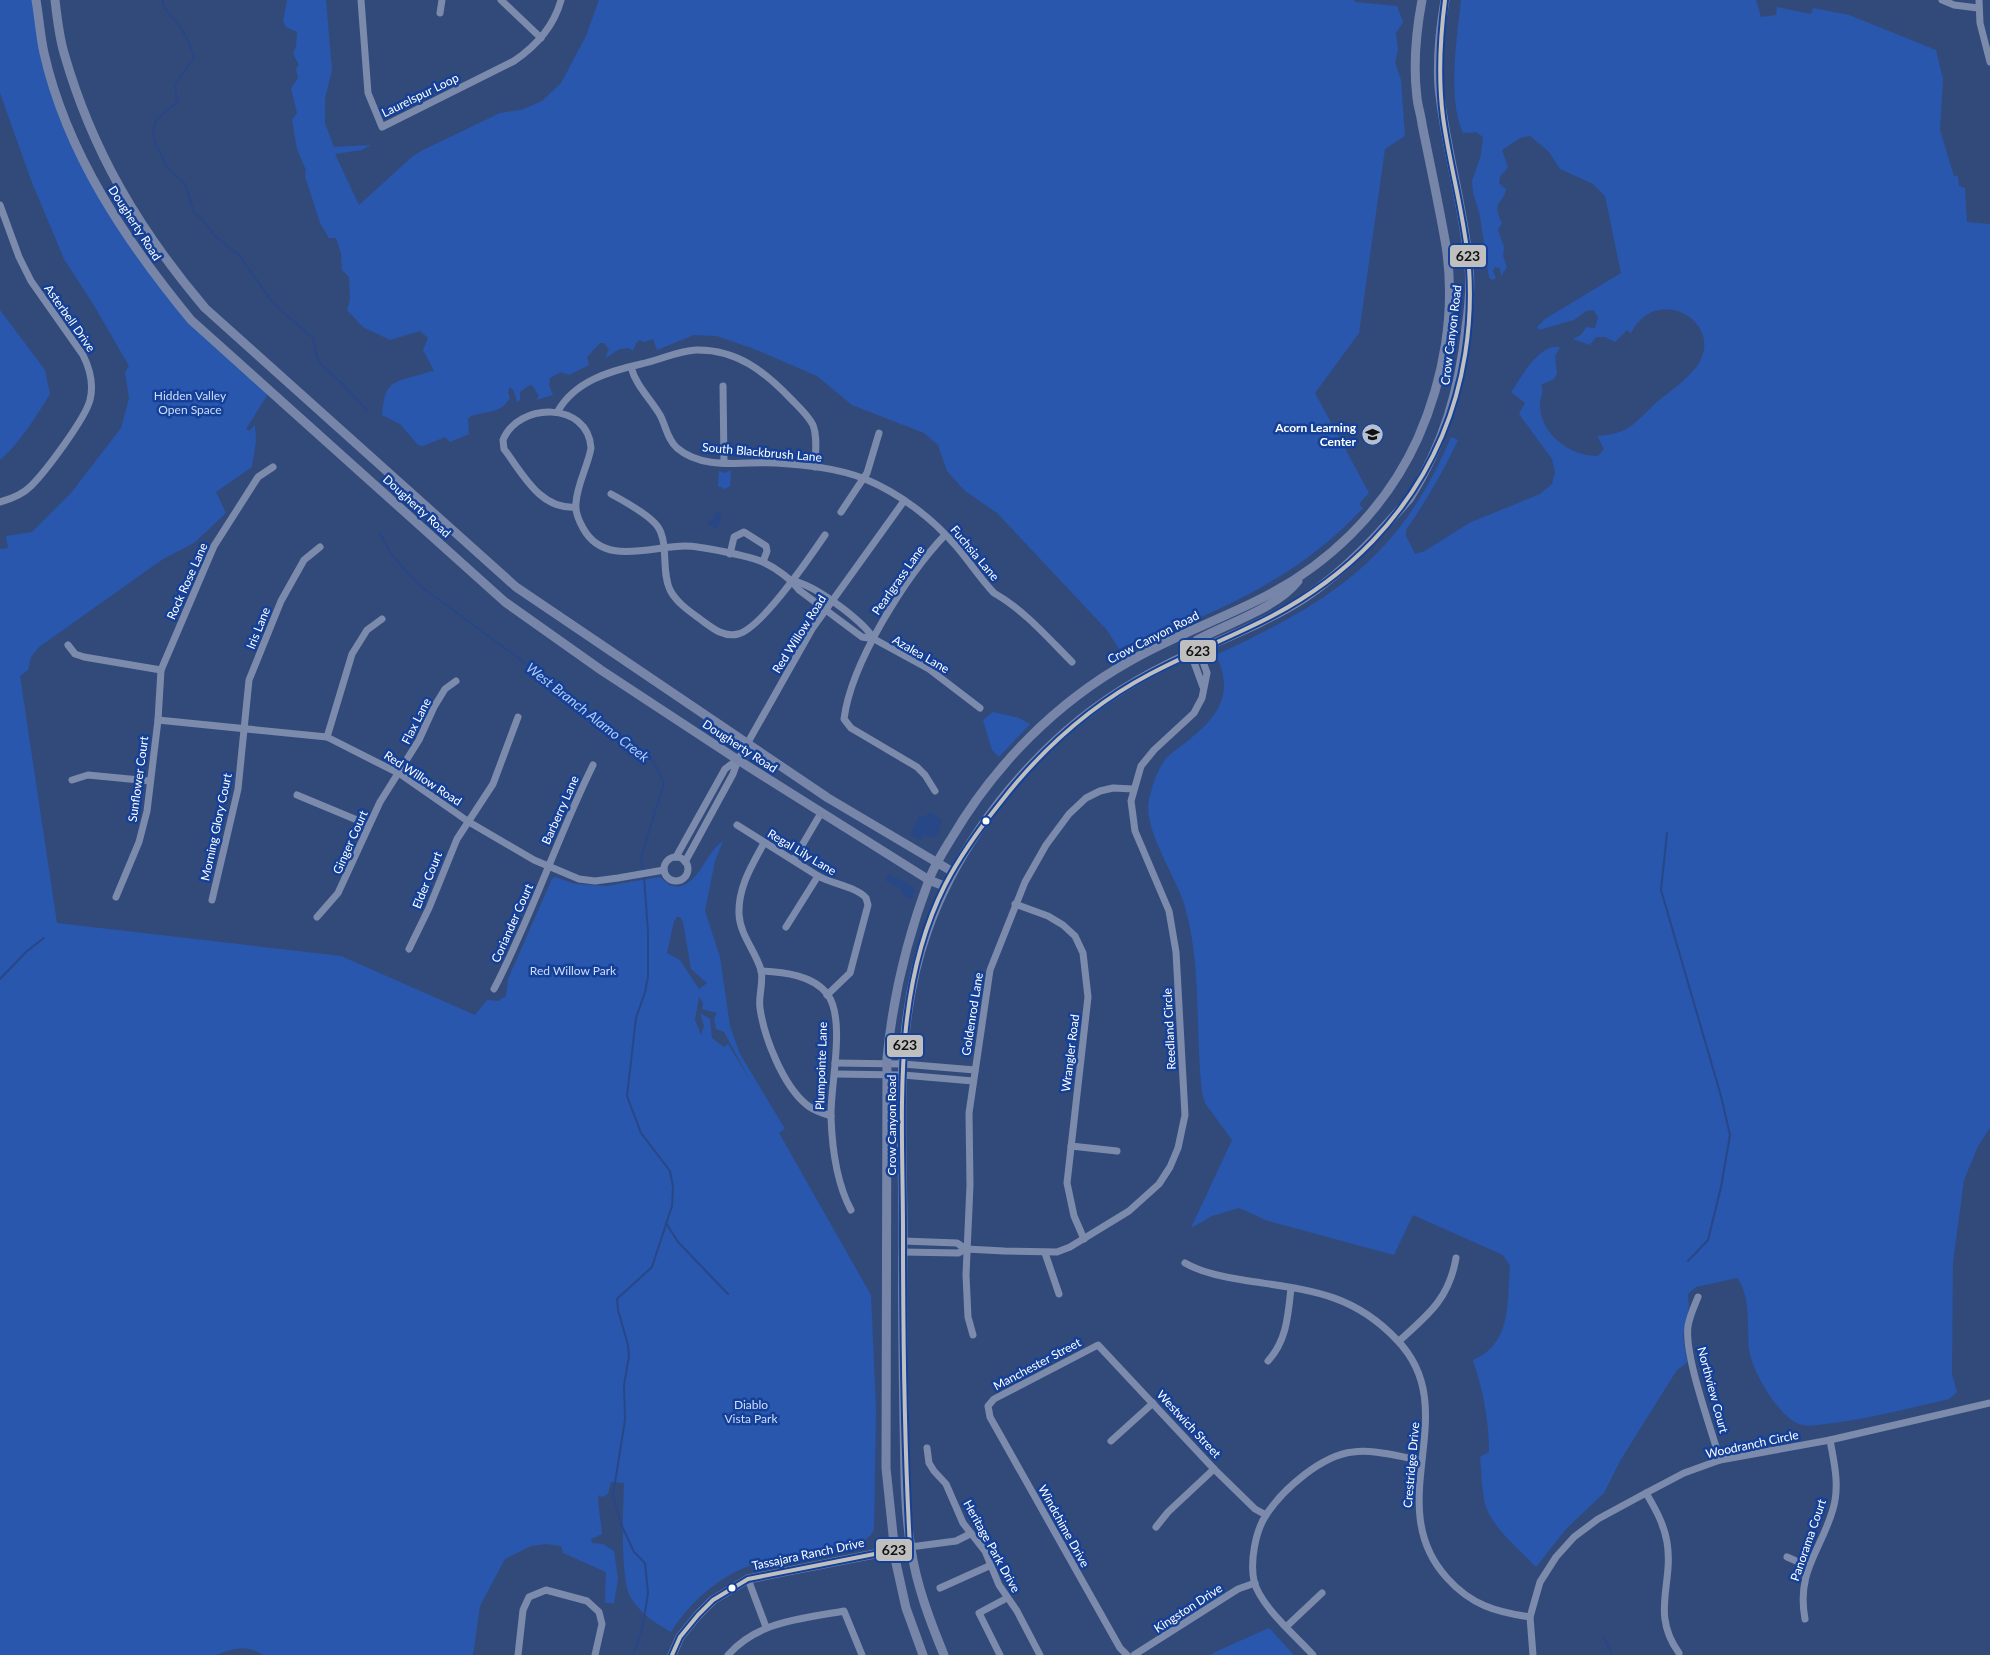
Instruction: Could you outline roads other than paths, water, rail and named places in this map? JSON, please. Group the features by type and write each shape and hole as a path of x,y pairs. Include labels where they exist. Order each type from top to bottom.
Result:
{"main road":[{"name":"Dougherty Road","path":"36,0 44,53 67,125 91,178 116,222 191,320 505,602 601,670 821,814 929,880 944,886"},
{"name":"Dougherty Road","path":"55,0 63,51 85,119 109,171 133,213 170,267 205,308 516,587 828,798 953,872"},
{"name":"Crow Canyon Road","path":"923,1655 906,1608 893,1550 886,1450 887,1064 892,1012 899,973 929,880 938,863 981,792 1033,733 1070,701 1129,661 1257,600 1303,574 1326,558 1359,527 1394,481 1417,440 1439,380 1446,344 1449,298 1446,249 1417,101 1415,72 1418,23 1422,0"},
{"name":"Crow Canyon Road","path":"944,1655 933,1629 910,1547 905,1453 903,1064 906,1026 915,972 926,935 944,886 995,808 1018,778 1055,741 1082,718 1117,693 1301,600 1359,555 1410,498 1448,421 1463,361 1470,290 1465,236 1445,131 1439,86 1438,57 1444,0"},
{"path":"1195,652 1191,648 1197,640 1261,608 1290,589 1303,574"},
{"name":"Tassajara Ranch Drive","path":"672,1655 680,1637 713,1600 748,1580 910,1547"}],"street":[{"name":"Laurelspur Loop","path":"362,0 368,93 382,127 514,61 530,50 556,16 561,0"},
{"path":"440,13 442,0"},
{"path":"501,0 541,38"},
{"path":"1942,0 1954,4 1979,4 1983,41 1990,62"},
{"name":"Asterbell Drive","path":"0,205 19,257 31,281 83,355 92,382 91,398 86,412 76,428 31,486 16,496 0,502"},
{"path":"558,411 568,396 614,370 679,352 697,350 732,355 745,361 776,384 804,413 812,424 816,438 815,467"},
{"name":"South Blackbrush Lane","path":"631,366 638,385 660,415 669,438 676,447 696,459 724,463 775,463 815,467 864,478 895,493 904,501"},
{"path":"723,386 724,463"},
{"path":"576,507 561,507 542,498 502,444 506,431 530,415 558,411 573,417 582,425 590,441 590,454 576,507 579,521 586,533 594,542 606,549 626,553 663,548 701,546 763,562 793,581"},
{"path":"841,512 864,478 880,433"},
{"name":"Rock Rose Lane","path":"158,720 161,670 214,546 258,477 273,467"},
{"path":"611,494 657,526 663,548 668,585 673,596 679,603 721,633 737,635 749,628 793,581 825,534"},
{"name":"Red Willow Road","path":"686,862 733,774 738,760 812,629 904,501"},
{"name":"Fuchsia Lane","path":"904,501 936,525 994,593 1048,635 1072,662"},
{"path":"730,554 734,538 744,532 766,546 767,551 763,562"},
{"name":"Pearlgrass Lane","path":"935,791 925,775 917,767 845,722 845,711 874,640 908,582 944,535"},
{"name":"Iris Lane","path":"243,730 248,680 281,601 304,560 320,547"},
{"name":"Azalea Lane","path":"793,581 804,583 832,602 867,628 874,640"},
{"name":"Azalea Lane","path":"793,581 799,590 862,636 874,640 929,669 980,708"},
{"path":"327,737 352,654 367,630 382,619"},
{"path":"68,645 75,654 84,657 161,670"},
{"name":"Reedland Circle","path":"903,1252 958,1253 966,1249 1056,1252 1084,1239 1129,1211 1159,1184 1170,1167 1184,1128 1185,1102 1176,952 1169,911 1135,831 1131,800 1132,789 1141,766 1154,750 1194,713 1202,698 1203,687 1195,652"},
{"name":"Flax Lane","path":"400,774 419,740 434,707 445,689 456,681"},
{"name":"Elder Court","path":"409,949 429,908 450,854 493,784 518,717"},
{"name":"Red Willow Road","path":"158,720 327,737 400,774 469,822 534,860 579,879 595,881 660,871"},
{"name":"Sunflower Court","path":"116,897 139,842 147,811 158,720"},
{"name":"Morning Glory Court","path":"212,900 238,789 243,730"},
{"name":"Red Willow Road","path":"676,857 725,769 738,760"},
{"name":"Barberry Lane","path":"549,865 572,807 593,765"},
{"name":"Ginger Court","path":"317,916 338,894 380,802 400,774"},
{"path":"72,780 88,775 150,781"},
{"name":"Goldenrod Lane","path":"973,1335 968,1317 966,1249 970,1185 969,1113 990,970 1016,904 1035,863 1078,804 1100,791 1113,788 1132,789"},
{"path":"298,795 369,826"},
{"path":"794,859 821,814"},
{"name":"Regal Lily Lane","path":"737,825 831,883 862,892 868,905 850,972 827,995"},
{"path":"764,843 747,874 741,893 739,914 746,942 761,971 759,1005 762,1022 774,1055 784,1074 805,1104 812,1110 831,1116"},
{"path":"676,857 686,862 687,872 680,880 670,880 660,871 667,861 676,857"},
{"name":"Coriander Court","path":"494,989 527,921 549,865"},
{"path":"786,927 818,876"},
{"name":"Wrangler Road","path":"1016,904 1048,916 1063,925 1074,936 1083,953 1088,997 1068,1171 1069,1195 1074,1216 1084,1239"},
{"path":"761,971 782,972 801,977 814,983 827,995"},
{"name":"Plumpointe Lane","path":"827,995 835,1022 835,1074 831,1116 844,1197 851,1210"},
{"path":"835,1063 903,1064 975,1070"},
{"path":"835,1074 903,1075 974,1081"},
{"path":"1071,1146 1117,1151"},
{"name":"Reedland Circle","path":"903,1241 957,1243 966,1249"},
{"path":"1045,1253 1059,1294"},
{"path":"1399,1341 1429,1314 1443,1297 1452,1278 1456,1258"},
{"name":"Crestridge Drive","path":"1185,1263 1196,1270 1321,1292 1354,1305 1379,1322 1399,1341 1411,1358 1421,1380 1426,1406 1426,1432 1417,1504 1420,1531 1427,1549 1439,1569 1455,1587 1477,1603 1500,1613 1530,1617"},
{"path":"1268,1361 1278,1349 1287,1325 1292,1288"},
{"name":"Northview Court","path":"1698,1297 1691,1311 1688,1327 1689,1350 1720,1460"},
{"name":"Westwich Street","path":"1098,1345 1214,1469 1255,1509 1266,1515"},
{"name":"Manchester Street","path":"988,1406 994,1399 1098,1345"},
{"path":"1110,1441 1153,1402"},
{"name":"Woodranch Circle","path":"1533,1655 1530,1617 1540,1582 1556,1557 1574,1537 1598,1520 1646,1492 1684,1473 1720,1460 1830,1440 1990,1403"},
{"name":"Windchime Drive","path":"988,1406 995,1425 1120,1648 1127,1655"},
{"name":"Panorama Court","path":"1805,1619 1802,1602 1808,1566 1834,1508 1837,1475 1830,1440"},
{"name":"Heritage Park Drive","path":"927,1448 934,1471 946,1484 963,1523 970,1534 979,1541 989,1566 1007,1598 1017,1611 1040,1655"},
{"path":"1313,1655 1268,1606 1255,1583 1253,1566 1256,1541 1266,1515 1292,1487 1318,1464 1335,1456 1354,1452 1421,1460"},
{"path":"1156,1527 1168,1512 1214,1469"},
{"path":"1646,1492 1663,1525 1667,1542 1668,1558 1663,1607 1664,1624 1672,1643 1679,1653"},
{"path":"910,1547 956,1541 970,1534"},
{"path":"1787,1557 1808,1566"},
{"path":"940,1588 989,1566"},
{"path":"748,1580 766,1627"},
{"name":"Kingston Drive","path":"1134,1655 1238,1589 1255,1583"},
{"path":"518,1655 523,1610 529,1597 546,1590 587,1601 599,1612 602,1624 595,1655"},
{"path":"1287,1626 1322,1593"},
{"path":"1000,1655 979,1613 1007,1598"},
{"path":"728,1655 740,1641 766,1627 844,1611 862,1655"}],"waterway":[{"name":"West Branch Alamo Creek","path":"162,0 166,11 185,35 194,58 175,84 177,102 157,119 153,130 155,142 167,167 185,184 194,212 204,221 215,236 239,255 273,303 313,338 317,358 321,365 342,383 367,411"},
{"name":"West Branch Alamo Creek","path":"380,533 391,554 419,585 574,699 625,744 653,761 664,783 641,857 643,871"},
{"path":"1667,833 1661,890 1721,1096 1730,1135 1721,1187 1708,1240 1688,1261"},
{"name":"West Branch Alamo Creek","path":"633,1655 642,1630 648,1593 645,1563 634,1552 621,1524 613,1495 625,1420 624,1385 629,1356 617,1299 652,1267 672,1206 673,1187 670,1171 641,1133 627,1096 636,1018 648,977 648,932 644,876"},
{"path":"0,979 27,951 44,938"},
{"path":"666,1223 678,1242 728,1294"},
{"path":"1604,1637 1612,1655"}],"place":[{"name":"Acorn Learning Center","path":"1372,434"}],"park label":[{"name":"Hidden Valley Open Space","path":"190,402"},
{"name":"Red Willow Park","path":"573,970"},
{"name":"Diablo Vista Park","path":"751,1411"}]}
